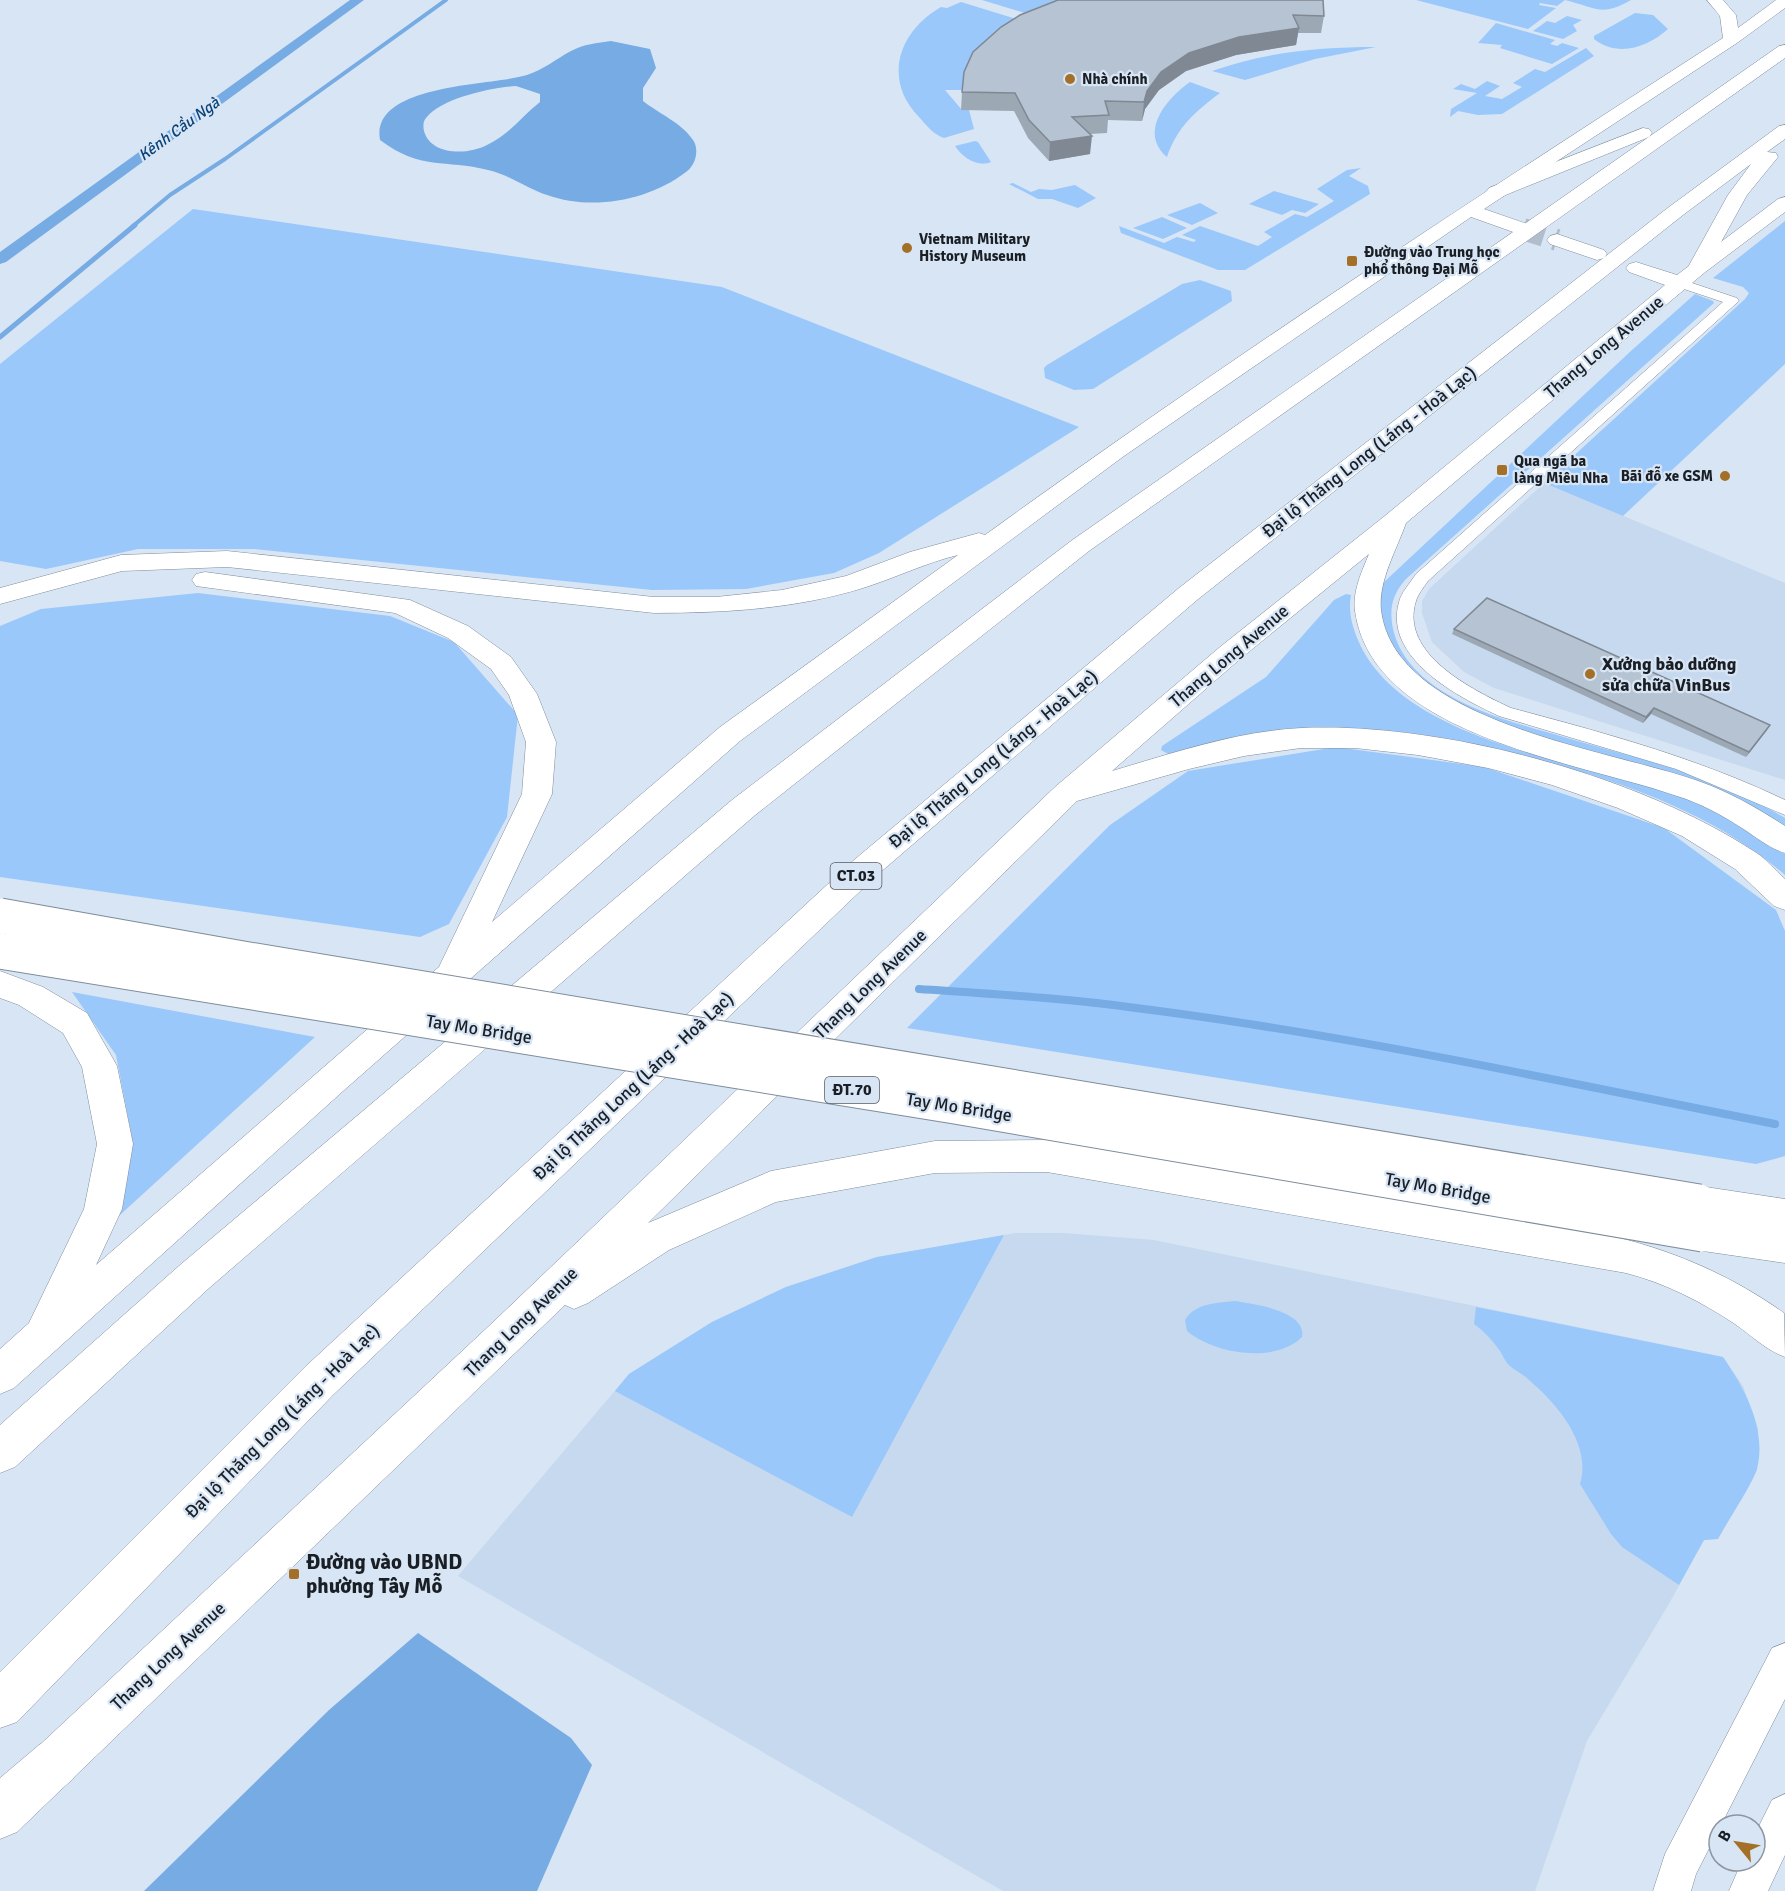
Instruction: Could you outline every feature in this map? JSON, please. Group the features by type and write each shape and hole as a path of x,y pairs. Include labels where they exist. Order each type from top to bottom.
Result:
{"main road":[{"path":"1714,0 1728,15 1731,40"},
{"path":"0,1375 449,978 730,734 1116,451 1468,210 1731,40 1785,2"},
{"path":"1496,192 1627,140 1677,117 1725,81 1781,53"},
{"path":"0,1453 194,1277 743,808 1080,546 1781,53"},
{"name":"Đại lộ Thăng Long (Láng - Hoà Lạc)","path":"0,1705 319,1381 865,868 1188,594 1676,211 1785,130"},
{"path":"1636,268 1689,276 1759,166 1785,143"},
{"name":"Thang Long Avenue","path":"0,1815 503,1339 1066,794 1230,653 1395,520 1689,276 1785,203"},
{"path":"1468,210 1523,229"},
{"path":"1557,240 1597,254"},
{"path":"1395,520 1369,591 1368,611 1378,646 1407,684 1431,702 1469,721 1511,736 1688,789 1726,805 1763,825 1785,842"},
{"path":"0,596 121,564 227,559 654,605 716,604 782,598 854,582 919,557 999,535"},
{"path":"0,614 22,606 96,589 152,582 211,580 401,606 458,632 501,663 523,694 541,742 537,794 449,978"},
{"path":"1066,794 1178,761 1265,742 1304,738 1402,742 1520,766 1665,814 1721,844 1753,867 1785,898"},
{"name":"Tay Mo Bridge","path":"0,916 237,958 993,1083 1701,1218"},
{"name":"Tay Mo Bridge","path":"0,951 955,1106 1701,1218"},
{"path":"0,984 31,996 75,1023 99,1066 115,1144 104,1209 42,1336"},
{"path":"503,1339 655,1238 771,1187 935,1157 1047,1156 1589,1248 1647,1261 1732,1300 1763,1320 1785,1339"},
{"name":"ĐT.70","path":"1701,1218 1783,1231"},
{"path":"0,1810 56,1762"}],"street":[{"path":"1689,276 1732,300 1422,579 1411,590 1406,601 1405,625 1414,647 1434,670 1465,693 1485,703 1505,712 1700,771 1746,788 1785,808"},
{"path":"1672,1891 1679,1868 1785,1661"},
{"path":"1748,1891 1785,1813"}],"shaded area":[{"path":"982,0 1119,0 1048,20"},
{"path":"1416,0 1565,0 1557,6 1540,3 1539,5 1556,8 1528,29"},
{"path":"1565,0 1631,0 1605,10"},
{"path":"961,2 1036,25 963,90 945,90 962,110 969,110 974,129 944,138 930,129 908,102 901,87 900,57 906,42 926,17 941,7 947,8"},
{"path":"1635,13 1653,15 1668,29 1651,41 1632,48 1613,48 1594,39 1594,36"},
{"path":"1567,16 1582,20 1573,25 1577,31 1563,39 1533,31 1547,21 1555,23"},
{"path":"1496,23 1555,40 1550,44 1557,46 1562,43 1579,48 1552,64 1500,48 1502,45 1478,43"},
{"path":"611,41 650,49 656,68 643,88 643,101 683,128 695,144 696,157 692,166 671,182 655,190 619,200 601,202 564,200 539,192 496,172 408,156 380,140 382,121 394,107 413,97 462,85 527,75 576,49","holes":["516,86 540,94 540,102 509,131 495,141 470,151 442,149 434,145 424,131 426,118 433,111 455,99"]},
{"path":"1376,47 1315,59 1245,80 1212,71 1272,55 1334,48"},
{"path":"1586,48 1594,56 1502,114 1478,115 1458,111 1450,117 1451,109 1477,93 1453,89 1461,84 1475,89 1487,81 1500,86 1485,96 1502,99 1522,87 1513,83 1535,69 1545,72"},
{"path":"1190,82 1220,93 1188,120 1176,137 1167,157 1155,137 1155,127 1165,106"},
{"path":"975,141 991,162 981,164 971,160 955,146"},
{"path":"1361,168 1349,176 1368,186 1370,194 1245,270 1218,270 1121,233 1119,226 1164,243 1177,237 1194,242 1196,240 1182,235 1200,226 1258,246 1272,237 1264,232 1295,214 1307,217 1334,201 1317,189 1347,170"},
{"path":"1013,183 1031,192 1075,185 1096,198 1078,208 1052,199 1038,199 1009,184"},
{"path":"1274,191 1319,204 1305,213 1292,210 1282,215 1249,204"},
{"path":"1200,203 1218,213 1192,225 1167,215"},
{"path":"193,209 722,287 1079,427 879,553 834,573 746,589 652,590 254,549 138,549 46,569 0,561 0,364"},
{"path":"1162,217 1187,228 1163,239 1133,228"},
{"path":"1785,221 1785,364 1623,516 1544,483 1745,299 1749,293 1743,287 1713,278"},
{"path":"1200,280 1231,291 1232,301 1093,389 1074,390 1045,378 1044,368 1047,365 1182,284"},
{"path":"1695,294 1714,303 1406,579 1393,602 1391,615 1393,629 1403,653 1419,673 1464,703 1517,724 1653,762 1708,781 1748,798 1785,818 1785,826 1591,752 1457,709 1389,650 1376,598 1382,584"},
{"path":"1544,483 1785,583 1785,780 1494,688 1464,672 1432,642 1422,613 1422,601 1429,589"},
{"path":"198,593 390,616 454,642 518,715 507,817 449,924 420,937 0,877 0,626 41,609"},
{"path":"1346,594 1351,595 1351,618 1358,640 1382,677 1418,706 1462,729 1511,748 1662,790 1714,810 1745,827 1785,854 1785,875 1727,833 1664,801 1562,766 1467,743 1405,732 1363,729 1170,755 1161,750 1162,746 1266,677 1334,600"},
{"path":"1336,747 1484,767 1664,828 1776,910 1785,931 1785,1156 1756,1164 907,1028 1110,825 1188,771"},
{"path":"72,992 315,1037 109,1225 132,1138 116,1055"},
{"path":"1016,1233 1063,1233 1154,1240 1723,1357 1743,1386 1758,1429 1757,1470 1718,1539 1704,1540 1670,1602 1587,1741 1535,1891 1003,1891 458,1576 629,1374 712,1322 786,1287 877,1257"},
{"path":"1004,1235 852,1517 615,1391 629,1374 712,1322 786,1287 877,1257"},
{"path":"1235,1301 1278,1310 1288,1315 1301,1328 1302,1337 1276,1351 1244,1353 1213,1345 1187,1331 1185,1320 1194,1310 1207,1305"},
{"path":"1476,1307 1723,1357 1739,1382 1752,1410 1759,1439 1757,1469 1718,1539 1704,1540 1679,1585 1622,1547 1611,1534 1580,1484 1581,1454 1570,1426 1540,1390 1509,1365 1491,1340 1474,1324"},
{"path":"418,1633 571,1738 592,1765 537,1891 144,1891 329,1710"}],"building":[{"name":"Nhà chính","path":"1058,0 1323,0 1324,16 1293,15 1299,28 1239,37 1189,53 1161,72 1147,91 1144,102 1105,101 1109,115 1072,117 1092,136 1050,142 1029,120 1015,93 962,92 964,72 973,52 1001,27 1020,15"},
{"name":"Xưởng bảo dưỡng sửa chữa VinBus","path":"1487,598 1770,725 1749,752 1654,708 1646,717 1454,629"}],"waterway":[{"name":"Kênh Cầu Ngà","path":"0,259 358,0"},
{"path":"133,226 170,195 225,159 446,0"},
{"path":"0,337 135,225"},
{"path":"919,989 1109,1005 1216,1019 1457,1060 1775,1124"}],"tunnel":[{"path":"1523,229 1557,240"}],"place":[{"name":"Nhà chính","path":"1070,79"},
{"name":"Vietnam Military History Museum","path":"907,248"},
{"name":"Đường vào Trung học phổ thông Đại Mỗ","path":"1352,261"},
{"name":"Qua ngã ba làng Miêu Nha","path":"1502,470"},
{"name":"Bãi đỗ xe GSM","path":"1725,476"},
{"name":"Xưởng bảo dưỡng sửa chữa VinBus","path":"1590,674"},
{"name":"Đường vào UBND phường Tây Mỗ","path":"294,1574"}]}
